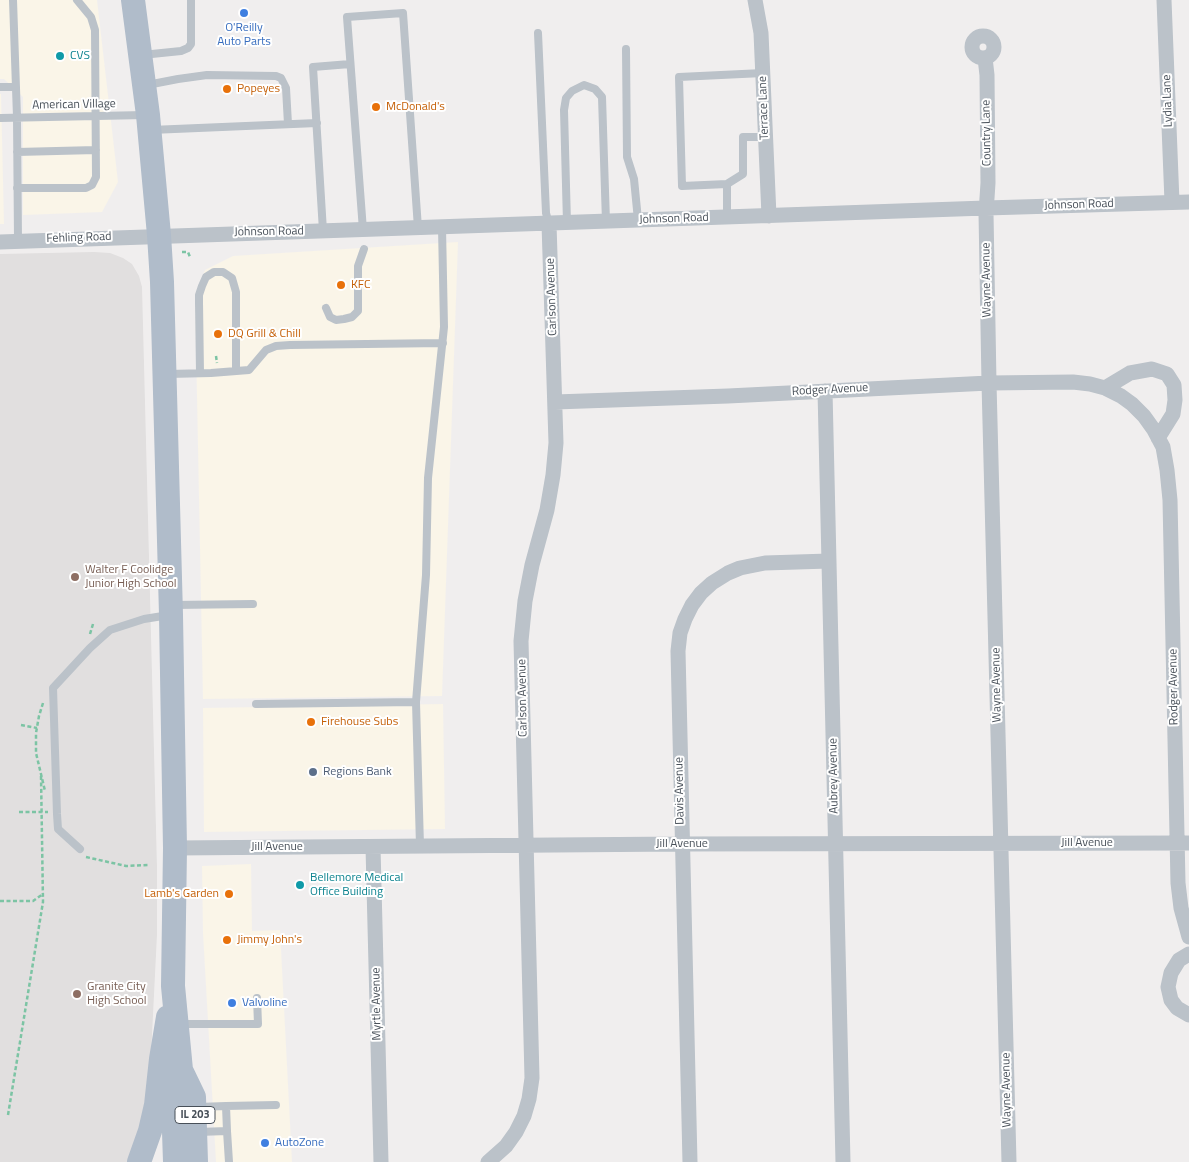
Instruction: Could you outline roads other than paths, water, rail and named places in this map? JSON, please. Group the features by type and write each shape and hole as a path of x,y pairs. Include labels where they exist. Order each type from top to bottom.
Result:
{"main road":[{"name":"IL 203","path":"133,0 149,123 159,235 171,610 175,848 173,986 181,1070 173,1100 175,1162"},
{"path":"139,1162 150,1131 156,1105 161,1059 173,986"},
{"name":"IL 203","path":"181,1070 194,1097 196,1162"}],"street":[{"name":"Terrace Lane","path":"755,0 761,33 769,216"},
{"name":"Lydia Lane","path":"1164,0 1172,202"},
{"name":"Country Lane","path":"984,58 987,85 988,184 986,208"},
{"name":"Johnson Road","path":"159,235 363,230 1189,202"},
{"name":"Wayne Avenue","path":"986,208 1009,1162"},
{"name":"Carlson Avenue","path":"488,1162 506,1146 516,1132 524,1116 532,1078 522,642 525,601 532,564 547,510 556,443 550,224"},
{"name":"Fehling Road","path":"0,242 159,235"},
{"path":"1105,388 1130,373 1152,369 1167,374 1174,384 1175,400 1173,414 1158,438"},
{"name":"Rodger Avenue","path":"555,402 989,383 1073,382 1105,388 1122,396 1132,404 1154,430 1163,447 1167,470 1170,500 1183,843 1178,883 1181,908 1189,937"},
{"name":"Aubrey Avenue","path":"825,391 843,1162"},
{"name":"Davis Avenue","path":"690,1162 681,844 678,651 680,633 684,619 701,593 728,573 740,568 765,563 829,561"},
{"name":"Jill Avenue","path":"175,848 1183,843"},
{"name":"Myrtle Avenue","path":"373,847 381,1162"},
{"path":"1189,954 1179,960 1171,973 1168,987 1171,1000 1177,1008 1189,1015"}],"lane":[{"name":"American Village","path":"13,0 17,117 96,116 149,123 317,123"},
{"path":"17,188 86,188 92,185 96,177 95,30 91,16 77,0"},
{"path":"140,55 181,51 188,48 191,44 191,0"},
{"path":"363,230 347,17 403,13 418,228"},
{"path":"538,33 546,213 550,224"},
{"path":"626,49 626,157 634,179 638,220"},
{"path":"323,231 313,67 350,64"},
{"path":"763,73 680,77 682,186 727,184 743,174 743,137 766,137"},
{"path":"144,86 207,75 276,76 281,78 286,88 288,124"},
{"path":"567,223 564,110 566,98 572,90 584,85 595,89 602,97 606,222"},
{"path":"0,87 16,87"},
{"path":"0,118 17,117 18,241"},
{"path":"17,152 96,150"},
{"path":"727,184 727,217"},
{"path":"420,846 416,702 426,574 428,478 444,327 442,227"},
{"path":"326,308 330,317 336,320 352,317 358,311 358,266 364,249"},
{"path":"200,373 198,302 206,277 214,272 223,272 232,278 236,292 236,371"},
{"path":"164,374 249,370 266,350 283,346 443,343"},
{"path":"82,853 58,829 53,688 90,648 110,630 171,610 253,604"},
{"path":"256,704 416,702"},
{"path":"177,1024 258,1024 258,998"},
{"path":"194,1107 276,1105"},
{"path":"226,1106 229,1162"},
{"path":"195,1132 227,1131"}],"place":[{"name":"O'Reilly Auto Parts","path":"244,13"},
{"name":"CVS","path":"60,56"},
{"name":"Popeyes","path":"227,89"},
{"name":"McDonald's","path":"376,107"},
{"name":"KFC","path":"341,285"},
{"name":"DQ Grill & Chill","path":"218,334"},
{"name":"Walter F Coolidge Junior High School","path":"75,577"},
{"name":"Firehouse Subs","path":"311,722"},
{"name":"Regions Bank","path":"313,772"},
{"name":"Bellemore Medical Office Building","path":"300,885"},
{"name":"Lamb's Garden","path":"229,894"},
{"name":"Jimmy John's","path":"227,940"},
{"name":"Granite City High School","path":"77,994"},
{"name":"Valvoline","path":"232,1003"},
{"name":"AutoZone","path":"265,1143"}]}
